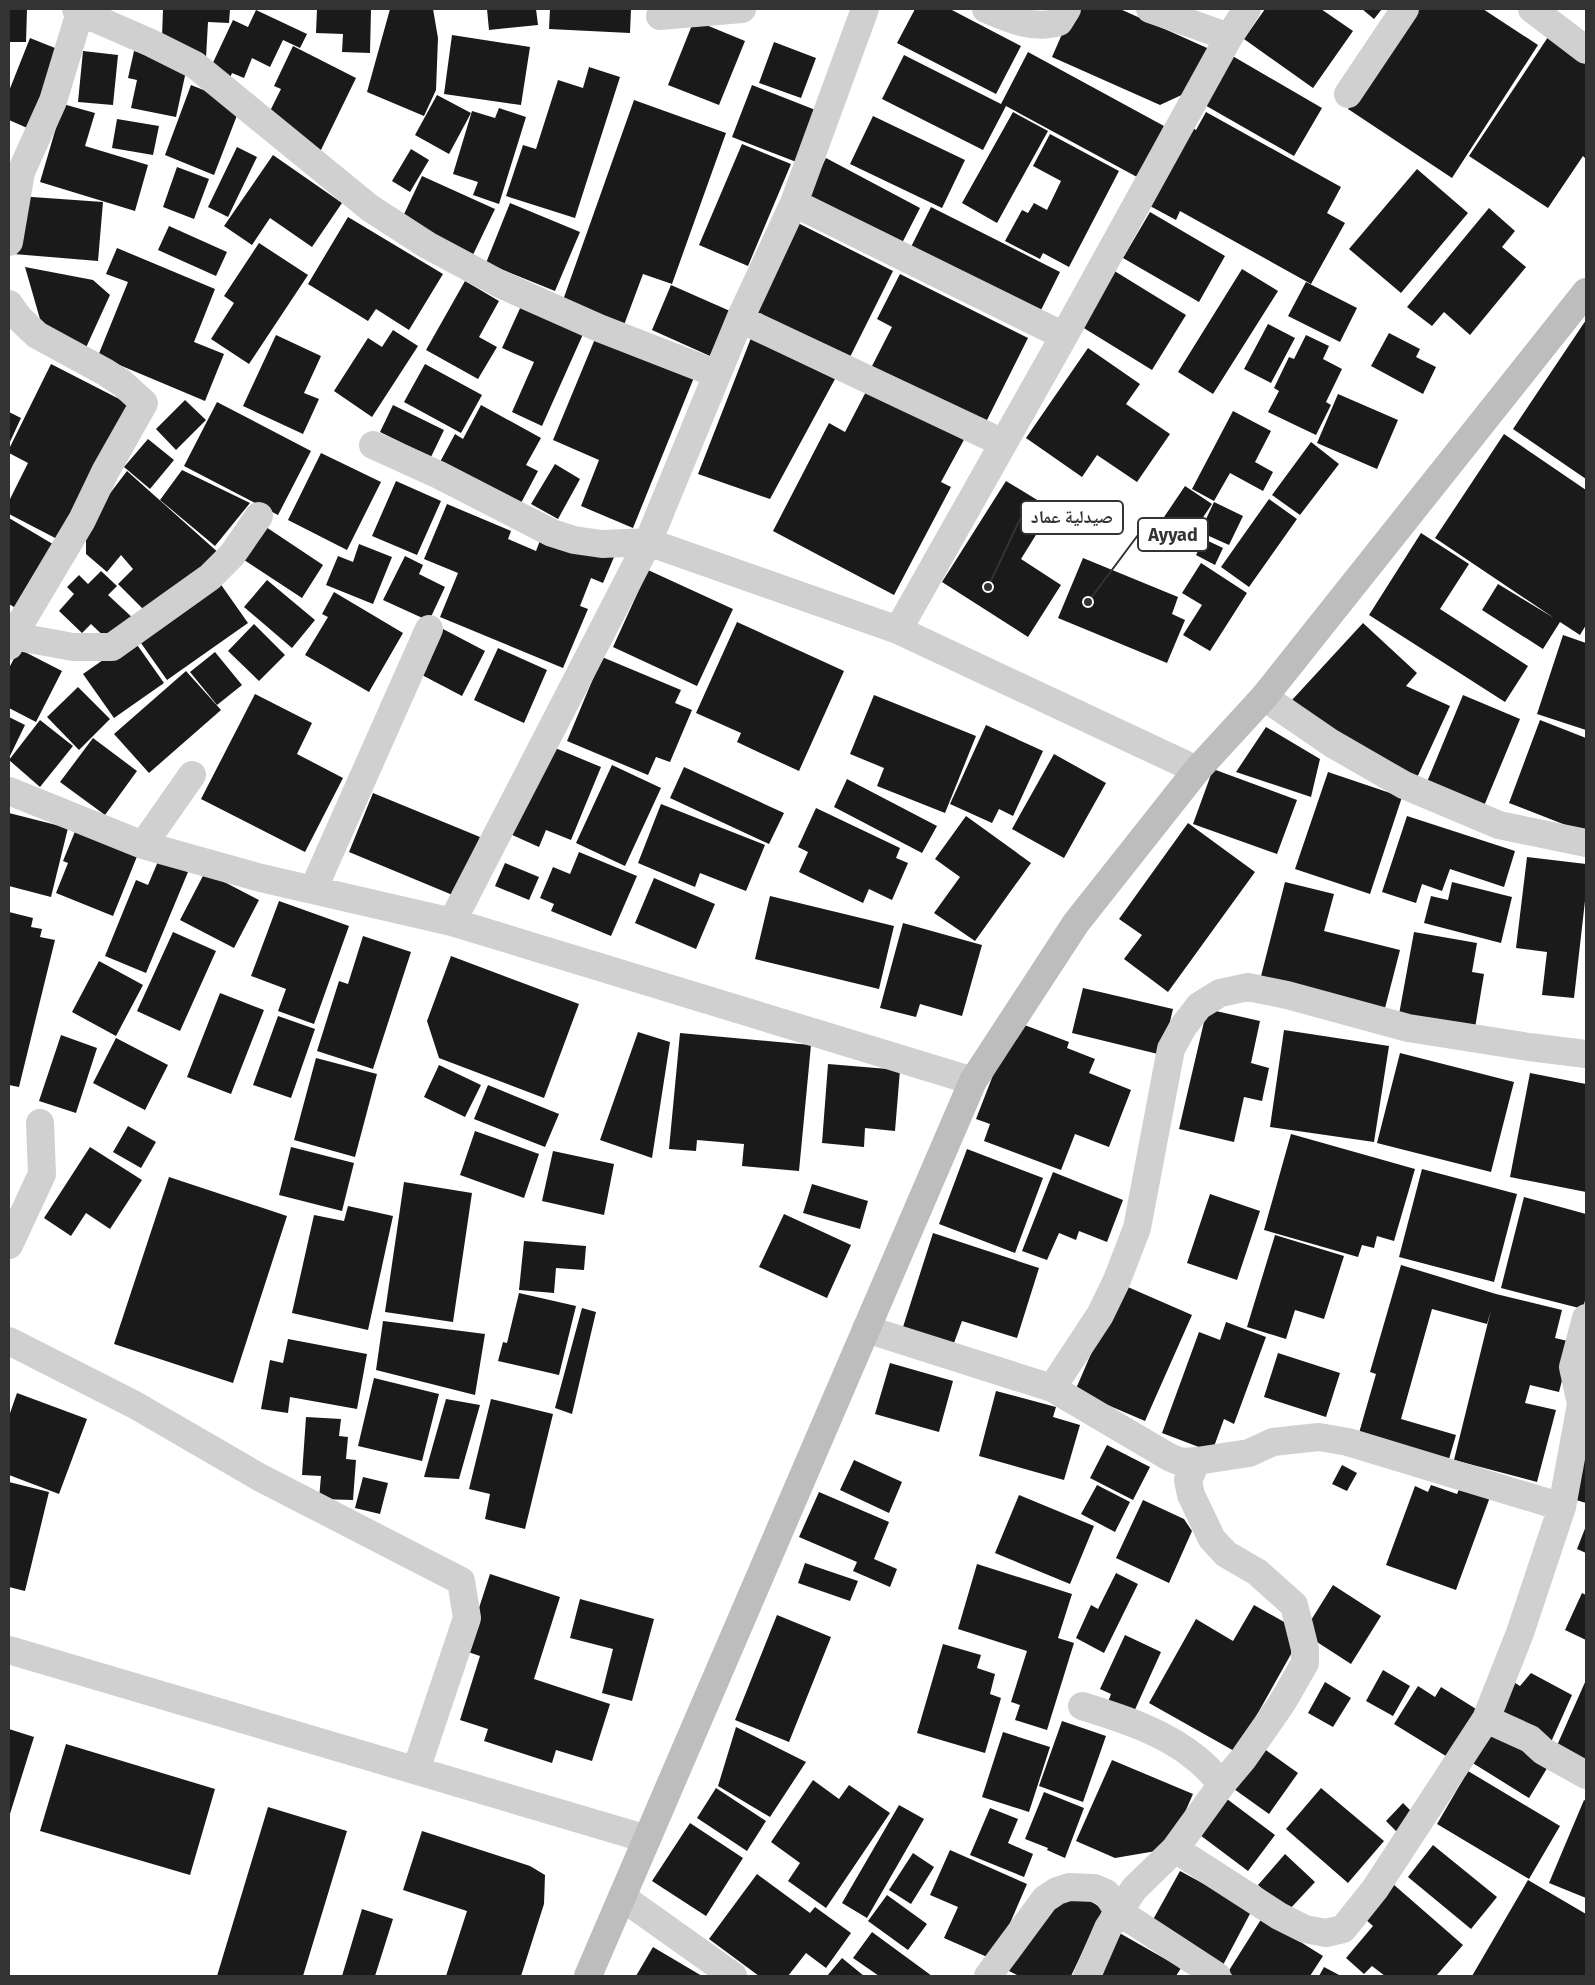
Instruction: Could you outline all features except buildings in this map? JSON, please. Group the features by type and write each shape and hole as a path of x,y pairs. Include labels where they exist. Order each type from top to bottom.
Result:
{"street":[{"path":"660,16 742,9"},
{"path":"452,922 648,542 740,319 794,203 865,9"},
{"path":"986,9 1012,20 1036,25 1050,25 1059,22 1067,9"},
{"path":"1150,9 1229,37"},
{"path":"898,630 1064,336 1229,37 1247,9"},
{"path":"1348,94 1405,9"},
{"path":"1532,9 1586,50"},
{"path":"9,242 21,172 53,101 78,11 151,42 195,65 370,208 427,245 518,292 599,328 717,374"},
{"path":"794,203 1064,336"},
{"path":"588,1976 973,1081 1076,923 1197,770 1264,697 1586,292"},
{"path":"9,304 19,318 36,335 105,372 122,383 144,403 105,472 82,520 11,641 73,647 112,647 210,578 232,555 259,516"},
{"path":"740,319 1003,443"},
{"path":"373,445 439,475 552,533 574,540 602,544 648,542 898,630 1197,770"},
{"path":"312,890 430,629"},
{"path":"1264,697 1332,743 1404,785 1499,825 1586,843"},
{"path":"143,845 192,775"},
{"path":"9,791 143,845 312,890 452,922 973,1081"},
{"path":"1052,1388 1100,1315 1118,1280 1137,1228 1171,1049 1183,1027 1198,1006 1220,993 1248,987 1287,995 1408,1028 1586,1054"},
{"path":"9,1245 42,1174 40,1122"},
{"path":"1175,1850 1279,1916 1305,1929 1326,1932 1343,1929 1375,1890 1486,1719 1520,1633 1562,1507 1581,1404 1572,1367 1586,1318"},
{"path":"866,1329 1052,1388 1169,1458 1181,1462 1249,1453 1273,1442 1319,1437 1348,1442 1562,1507"},
{"path":"9,1341 135,1405 259,1477 461,1581 467,1618 416,1770"},
{"path":"1087,1976 1108,1928 1134,1889 1175,1850 1222,1784 1243,1759 1282,1703 1305,1664 1305,1649 1294,1604 1257,1572 1226,1554 1212,1539 1191,1496 1188,1480 1197,1461"},
{"path":"9,1650 647,1839"},
{"path":"1082,1706 1124,1719 1157,1734 1197,1759 1222,1784"},
{"path":"1486,1719 1530,1740 1543,1750 1586,1775"},
{"path":"988,1976 1046,1899 1057,1891 1082,1886 1106,1893 1119,1912 1217,1976"},
{"path":"622,1897 733,1976"}],"place":[{"name":"صيدلية عماد","path":"988,587"},
{"name":"Ayyad","path":"1088,602"}]}
